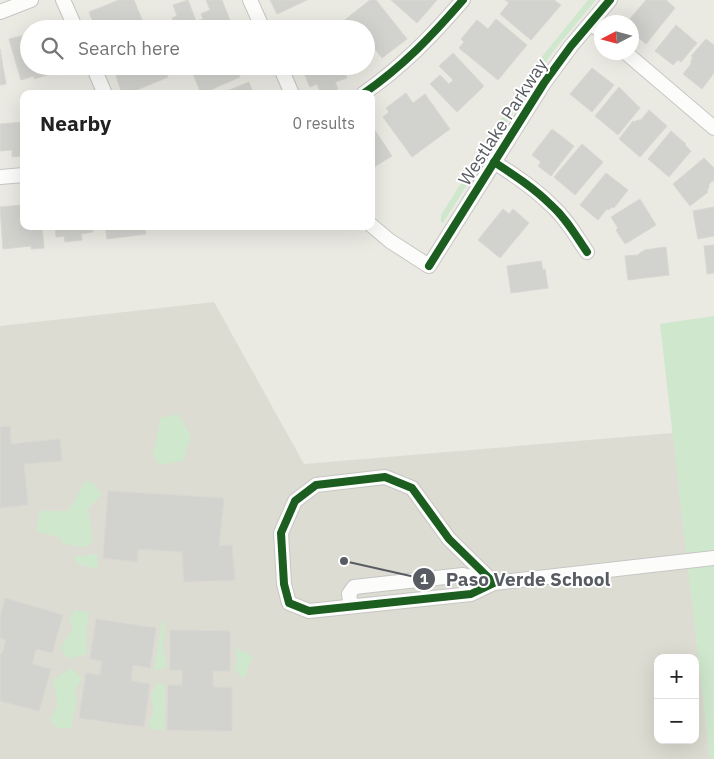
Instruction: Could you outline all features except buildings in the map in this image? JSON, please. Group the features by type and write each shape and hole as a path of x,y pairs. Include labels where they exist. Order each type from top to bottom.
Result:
{"street":[{"path":"0,12 30,0"},
{"path":"63,0 72,20"},
{"path":"250,0 259,20"},
{"path":"368,90 411,57 436,32 463,0"},
{"name":"Westlake Parkway","path":"375,228 390,241 429,266 544,83 610,0"},
{"path":"634,60 714,128"},
{"path":"97,75 103,90"},
{"path":"284,75 290,90"},
{"path":"494,162 533,188 552,206 567,223 586,252"},
{"path":"0,177 20,175"},
{"path":"494,583 448,539 412,488 385,477 316,485 295,501 281,533 284,584 289,603 309,611 471,594 494,583 714,558"},
{"path":"350,606 349,594 354,587 463,576 494,583"}],"shaded area":[{"path":"214,302 304,464 673,433 698,654 654,654 654,744 699,744 699,662 710,759 0,759 0,326"}],"green space":[{"path":"588,0 596,0 555,49 536,76 443,223 441,222 441,215 536,64"},
{"path":"714,316 714,759 710,759 660,324"},
{"path":"178,414 191,436 183,461 159,465 153,455 161,418"},
{"path":"85,481 94,484 102,494 88,509 93,542 83,547 63,544 61,538 36,531 40,511 69,511"},
{"path":"97,554 98,569 78,564 74,557"},
{"path":"75,610 89,612 86,631 87,654 68,659 61,648 73,627 69,619"},
{"path":"162,622 165,622 163,651 167,667 154,671"},
{"path":"235,648 253,656 244,679 235,670 237,662"},
{"path":"71,668 82,678 75,690 77,701 71,728 57,728 50,719 58,706 53,680"},
{"path":"158,682 165,686 164,729 152,730 148,725 154,713 151,695"}],"cycle path":[{"path":"368,90 391,73 416,50 463,0"},
{"path":"429,266 544,83 571,46 610,0"},
{"path":"494,162 531,187 556,210 587,252"},
{"path":"385,477 412,488 449,539 494,583 471,594 309,611 289,603 284,584 281,533 295,501 316,485 385,477"}],"place":[{"name":"Paso Verde School","path":"344,561"}]}
